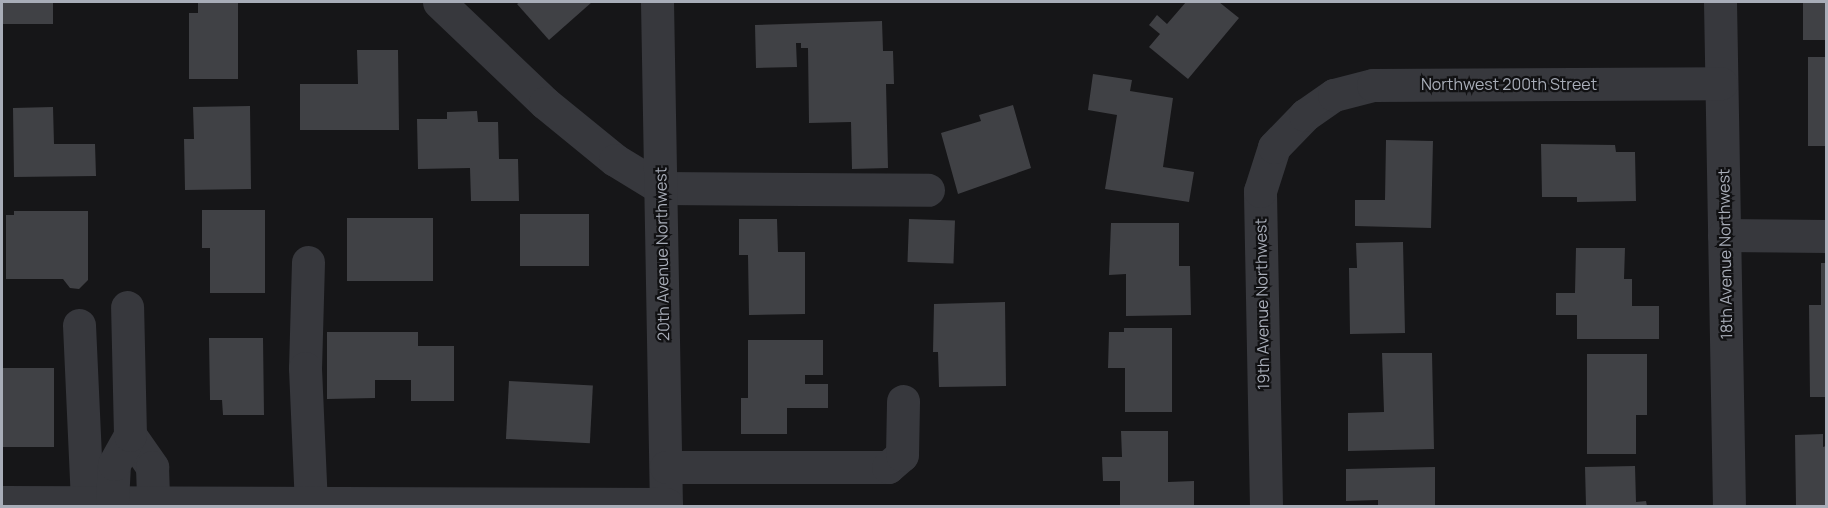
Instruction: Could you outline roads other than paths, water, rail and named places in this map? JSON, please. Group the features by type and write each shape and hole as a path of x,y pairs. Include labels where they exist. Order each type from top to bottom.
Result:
{"street":[{"path":"439,2 545,103 615,160 661,188 928,190"},
{"name":"20th Avenue Northwest","path":"657,2 666,506"},
{"name":"18th Avenue Northwest","path":"1720,2 1729,507"},
{"name":"Northwest 200th Street","path":"1305,115 1334,95 1373,85 1721,83"},
{"name":"19th Avenue Northwest","path":"1266,507 1260,191 1274,147 1305,115"},
{"path":"1724,235 1827,236"},
{"path":"308,262 305,368 311,503"},
{"path":"100,502 114,464 130,435 128,308"},
{"path":"79,325 100,502"},
{"path":"666,467 888,467 902,455 903,401"},
{"path":"130,435 152,467 153,503"},
{"path":"2,502 666,506"}]}
